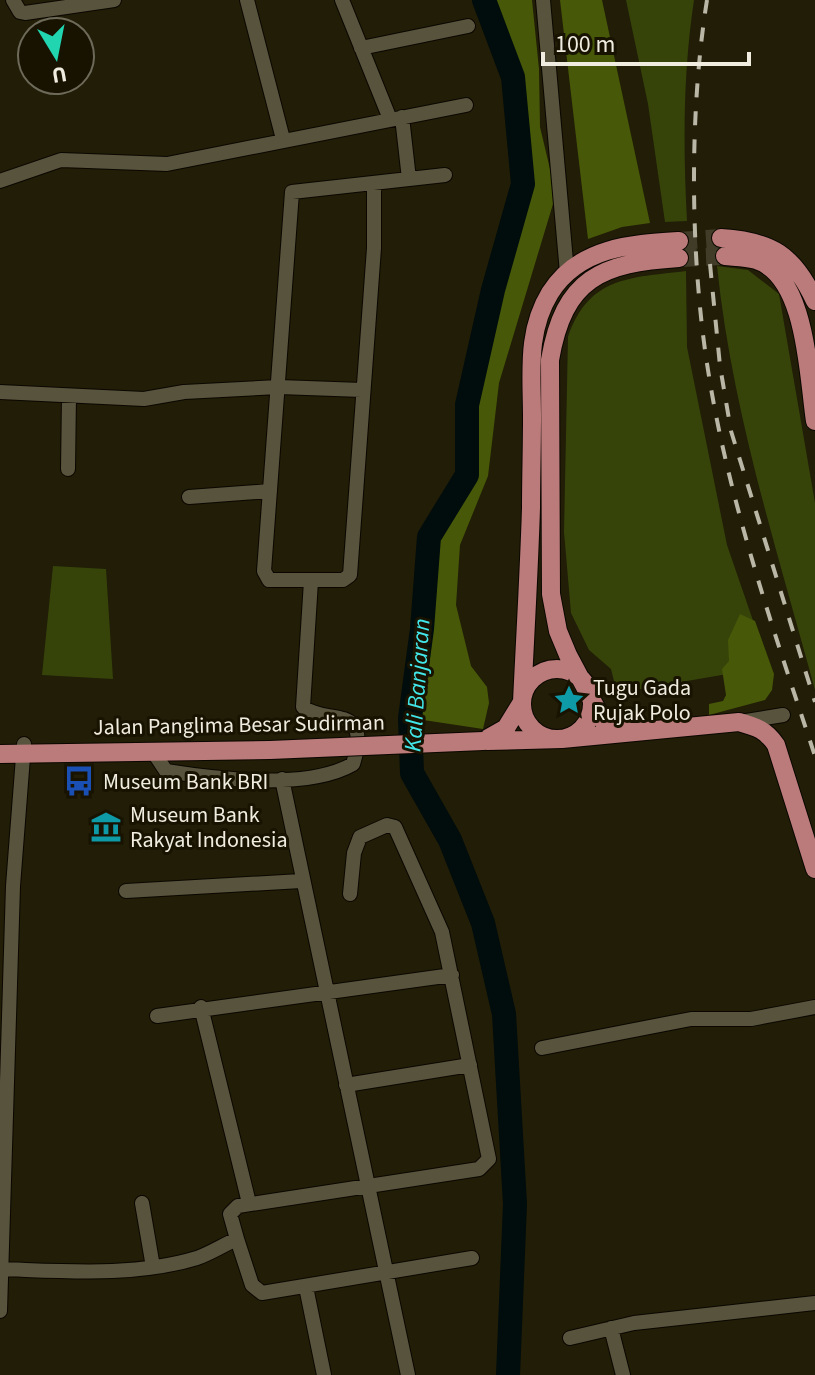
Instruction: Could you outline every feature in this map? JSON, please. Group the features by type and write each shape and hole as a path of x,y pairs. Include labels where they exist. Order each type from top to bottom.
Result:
{"main road":[{"path":"815,301 803,276 784,256 761,243 723,247 758,260 785,281 797,308 815,421"},
{"path":"483,741 506,728 522,702 531,681 551,670 573,673 589,690 590,717 579,732 562,739 552,739 533,730 527,722 522,702 531,511 530,355 544,305 567,273 620,245 679,250 631,261 600,274 581,287 565,307 555,331 550,360 551,594 558,631 589,690 603,721 631,732"},
{"path":"739,722 767,731 776,745 815,869"},
{"name":"Jalan Panglima Besar Sudirman","path":"0,740 22,748 44,750 154,753 562,739 739,722"},
{"name":"Jalan Panglima Besar Sudirman","path":"0,754 22,748"}],"street":[{"path":"13,0 20,12 25,13 114,0"},
{"path":"247,0 283,139"},
{"path":"342,0 361,48 396,118 409,179"},
{"path":"543,0 567,273"},
{"path":"361,48 468,26"},
{"path":"0,181 61,160 167,164 466,105"},
{"path":"374,184 374,248 350,575 343,580 265,578 292,192 445,175"},
{"path":"0,392 161,398 184,392 279,387 362,390"},
{"path":"68,469 69,396"},
{"path":"189,497 270,491"},
{"path":"154,753 166,771 282,779 343,770 353,764 356,753 354,726 346,718 309,712 303,707 311,581"},
{"path":"739,722 783,715"},
{"path":"0,1311 6,886 8,838 22,748"},
{"path":"282,779 301,881 408,1375"},
{"path":"350,894 357,842 387,825 395,827 442,932 489,1150 485,1165 479,1169 249,1203 230,1214 237,1239 256,1291 306,1287 472,1258"},
{"path":"126,891 301,881"},
{"path":"157,1016 201,1007 452,975"},
{"path":"201,1007 249,1203"},
{"path":"542,1048 691,1019 751,1019 815,1007"},
{"path":"346,1085 470,1065"},
{"path":"142,1203 153,1267"},
{"path":"1,1269 68,1272 153,1267 199,1257 237,1239"},
{"path":"306,1287 324,1375"},
{"path":"570,1338 611,1328 815,1303"},
{"path":"611,1328 623,1375"}],"green space":[{"path":"484,0 532,0 539,69 540,127 556,194 499,383 488,476 460,545 456,605 471,666 487,687 489,703 483,729 410,718 422,629 429,537 467,475 467,405 493,290 523,184 513,77"},
{"path":"560,0 602,0 650,223 622,227 588,239"},
{"path":"626,0 694,0 685,110 687,221 665,222 648,104"},
{"path":"717,266 748,270 779,294 815,503 815,690 745,427 733,374"},
{"path":"686,271 687,347 727,545 769,667 617,693 611,669 589,650 571,613 564,532 568,337 587,302 600,291 630,279"},
{"path":"53,566 106,569 113,679 42,675"},
{"path":"740,614 755,621 774,674 772,690 765,700 709,715 709,704 723,701 726,695 722,669 729,661 728,640"}],"waterway":[{"name":"Kali Banjaran","path":"484,0 513,77 523,184 493,290 467,405 467,475 429,537 422,629 410,718 412,773 450,840 483,923 504,1014 515,1204 508,1375"}],"tunnel":[{"path":"679,241 721,238"},
{"path":"679,258 725,256"}],"railway":[{"path":"707,0 697,89 694,185 698,281 708,370 740,516 815,756"},
{"path":"710,264 720,366 731,431 815,702"}],"place":[{"name":"Tugu Gada Rujak Polo","path":"569,700"},
{"name":"Museum Bank BRI","path":"79,781"},
{"name":"Museum Bank Rakyat Indonesia","path":"106,827"}]}
